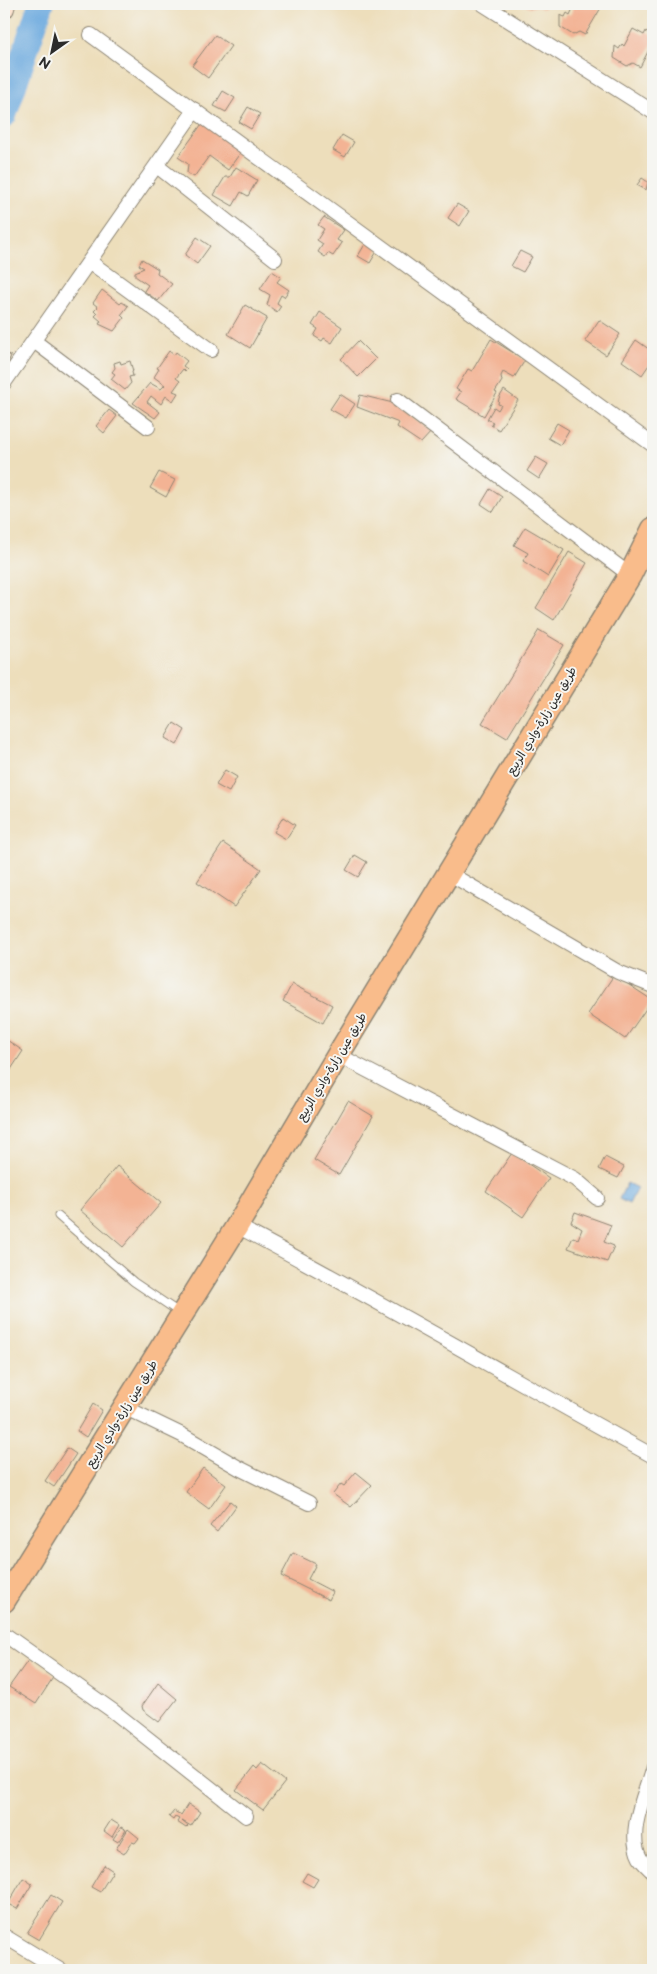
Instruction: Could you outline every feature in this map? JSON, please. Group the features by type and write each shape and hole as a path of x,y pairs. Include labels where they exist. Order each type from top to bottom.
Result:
{"main road":[{"path":"4,8 5,4"},
{"name":"طريق عين زارة-وادي الربيع","path":"4,1601 126,1408 237,1226 338,1055 450,874 630,575 653,529"}],"street":[{"path":"489,5 653,112"},
{"path":"91,35 653,445"},
{"path":"4,383 195,110"},
{"path":"156,166 275,259"},
{"path":"90,262 211,350"},
{"path":"34,341 148,426"},
{"path":"398,400 630,575"},
{"path":"450,874 618,972 653,986"},
{"path":"338,1055 575,1179 597,1198"},
{"path":"237,1226 360,1291 487,1365 653,1456"},
{"path":"126,1408 182,1434 239,1468 309,1503"},
{"path":"4,1634 113,1711 246,1816"},
{"path":"653,1767 637,1823 635,1842 640,1859 653,1872"},
{"path":"4,1936 60,1970"}],"lane":[{"path":"58,1216 134,1282 183,1314"}],"water":[{"path":"627,1183 637,1188 629,1204 619,1199"}],"building":[{"path":"522,4 547,4 543,9 536,6 530,8"},
{"path":"575,4 598,4 602,6 585,35 579,32 573,35 560,27 560,15 565,17 567,13 570,15"},
{"path":"633,29 644,35 646,31 653,36 653,42 640,67 633,63 627,66 614,58 615,46 619,49 622,44 624,46"},
{"path":"215,35 231,46 208,78 192,66"},
{"path":"223,91 235,98 226,112 214,106"},
{"path":"248,107 260,114 251,129 239,122"},
{"path":"204,121 243,149 228,170 209,156 194,177 187,173 188,164 178,157"},
{"path":"342,135 354,142 345,157 333,150"},
{"path":"236,167 257,180 248,196 241,192 233,206 214,195 225,177 230,177"},
{"path":"642,178 648,182 646,190 637,185"},
{"path":"457,204 469,211 460,226 448,218"},
{"path":"324,217 344,230 337,240 342,243 333,256 328,253 325,257 318,252 323,244 317,240 324,229 318,225"},
{"path":"197,237 210,246 197,264 185,255"},
{"path":"367,241 379,248 370,263 358,256"},
{"path":"520,251 532,257 523,272 511,266"},
{"path":"142,259 158,269 157,273 172,284 158,301 144,291 148,285 135,276 135,272 144,268 139,265"},
{"path":"272,271 281,277 277,282 289,290 284,297 281,295 277,303 281,306 277,312 267,305 270,295 260,289"},
{"path":"102,290 120,304 122,302 128,306 121,315 124,318 114,331 99,324 101,321 95,316 97,314 94,311 98,307 93,303"},
{"path":"245,305 267,318 250,348 228,334"},
{"path":"320,312 342,327 332,343 324,338 322,341 314,336 318,329 312,325"},
{"path":"599,320 620,334 606,355 585,341"},
{"path":"491,339 525,360 514,378 503,372 501,376 502,381 495,392 497,393 484,416 456,399 461,392 456,389 468,369 472,371"},
{"path":"636,340 653,352 653,359 642,375 622,361"},
{"path":"358,341 376,359 358,377 341,359"},
{"path":"169,351 174,355 176,352 187,361 183,366 187,369 185,371 183,369 176,378 180,381 173,391 178,393 173,401 166,396 161,404 151,396 147,402 160,412 155,418 133,403 150,383 161,389 165,385 154,377 159,369 157,368"},
{"path":"4,352 11,356 4,371"},
{"path":"120,361 121,364 130,361 133,371 133,376 129,377 131,383 125,390 111,379 115,374 112,372 115,368 114,363"},
{"path":"504,390 518,400 499,430 491,425 493,422 487,419 494,407 498,410 501,405 498,404 499,398"},
{"path":"340,394 355,404 346,418 330,409"},
{"path":"360,395 393,403 432,431 421,443 397,427 399,423 357,407"},
{"path":"109,410 117,416 104,433 96,426"},
{"path":"557,423 569,430 560,445 548,438"},
{"path":"536,457 548,464 539,479 527,471"},
{"path":"159,472 175,480 166,497 150,488"},
{"path":"490,489 502,497 493,512 481,504"},
{"path":"525,527 564,550 548,577 523,561 528,553 514,545"},
{"path":"569,552 587,563 554,620 536,608"},
{"path":"539,630 564,645 507,738 482,723"},
{"path":"174,723 185,730 177,745 165,738"},
{"path":"225,770 237,777 229,792 216,785"},
{"path":"283,817 295,825 286,839 274,832"},
{"path":"223,843 261,869 234,907 197,882"},
{"path":"355,855 367,862 358,877 346,870"},
{"path":"614,975 652,1000 625,1039 588,1014"},
{"path":"292,984 332,1005 323,1023 283,1001"},
{"path":"4,1038 23,1051 4,1080"},
{"path":"348,1101 373,1116 339,1175 314,1160"},
{"path":"512,1153 549,1178 523,1217 486,1191"},
{"path":"605,1157 624,1167 618,1178 599,1169"},
{"path":"117,1166 161,1203 123,1247 80,1210"},
{"path":"575,1212 611,1225 604,1242 614,1246 607,1262 568,1248 573,1237 578,1239 582,1229 571,1222"},
{"path":"93,1404 102,1410 86,1437 77,1431"},
{"path":"67,1448 76,1454 54,1487 45,1481"},
{"path":"203,1468 226,1485 209,1509 186,1492"},
{"path":"356,1472 372,1485 351,1507 333,1494 341,1484 344,1486"},
{"path":"230,1501 236,1506 217,1532 210,1526"},
{"path":"293,1553 316,1564 308,1579 333,1592 329,1600 281,1576"},
{"path":"29,1659 54,1676 36,1704 9,1687"},
{"path":"158,1683 177,1699 159,1722 143,1710 142,1706"},
{"path":"262,1764 285,1782 263,1810 236,1790 254,1767 257,1770"},
{"path":"188,1804 200,1812 191,1826 182,1821 188,1826 186,1828 177,1822 179,1819 175,1817 173,1820 169,1817 174,1811 181,1815"},
{"path":"111,1820 119,1825 112,1837 104,1831"},
{"path":"121,1827 126,1830 118,1842 113,1839"},
{"path":"128,1829 139,1838 135,1843 132,1842 124,1854 116,1849"},
{"path":"104,1865 113,1871 100,1892 91,1887"},
{"path":"307,1873 318,1879 313,1887 302,1881"},
{"path":"23,1878 32,1884 17,1909 8,1904"},
{"path":"51,1895 62,1902 39,1940 27,1933"}],"waterway":[{"path":"4,115 41,4"}]}
